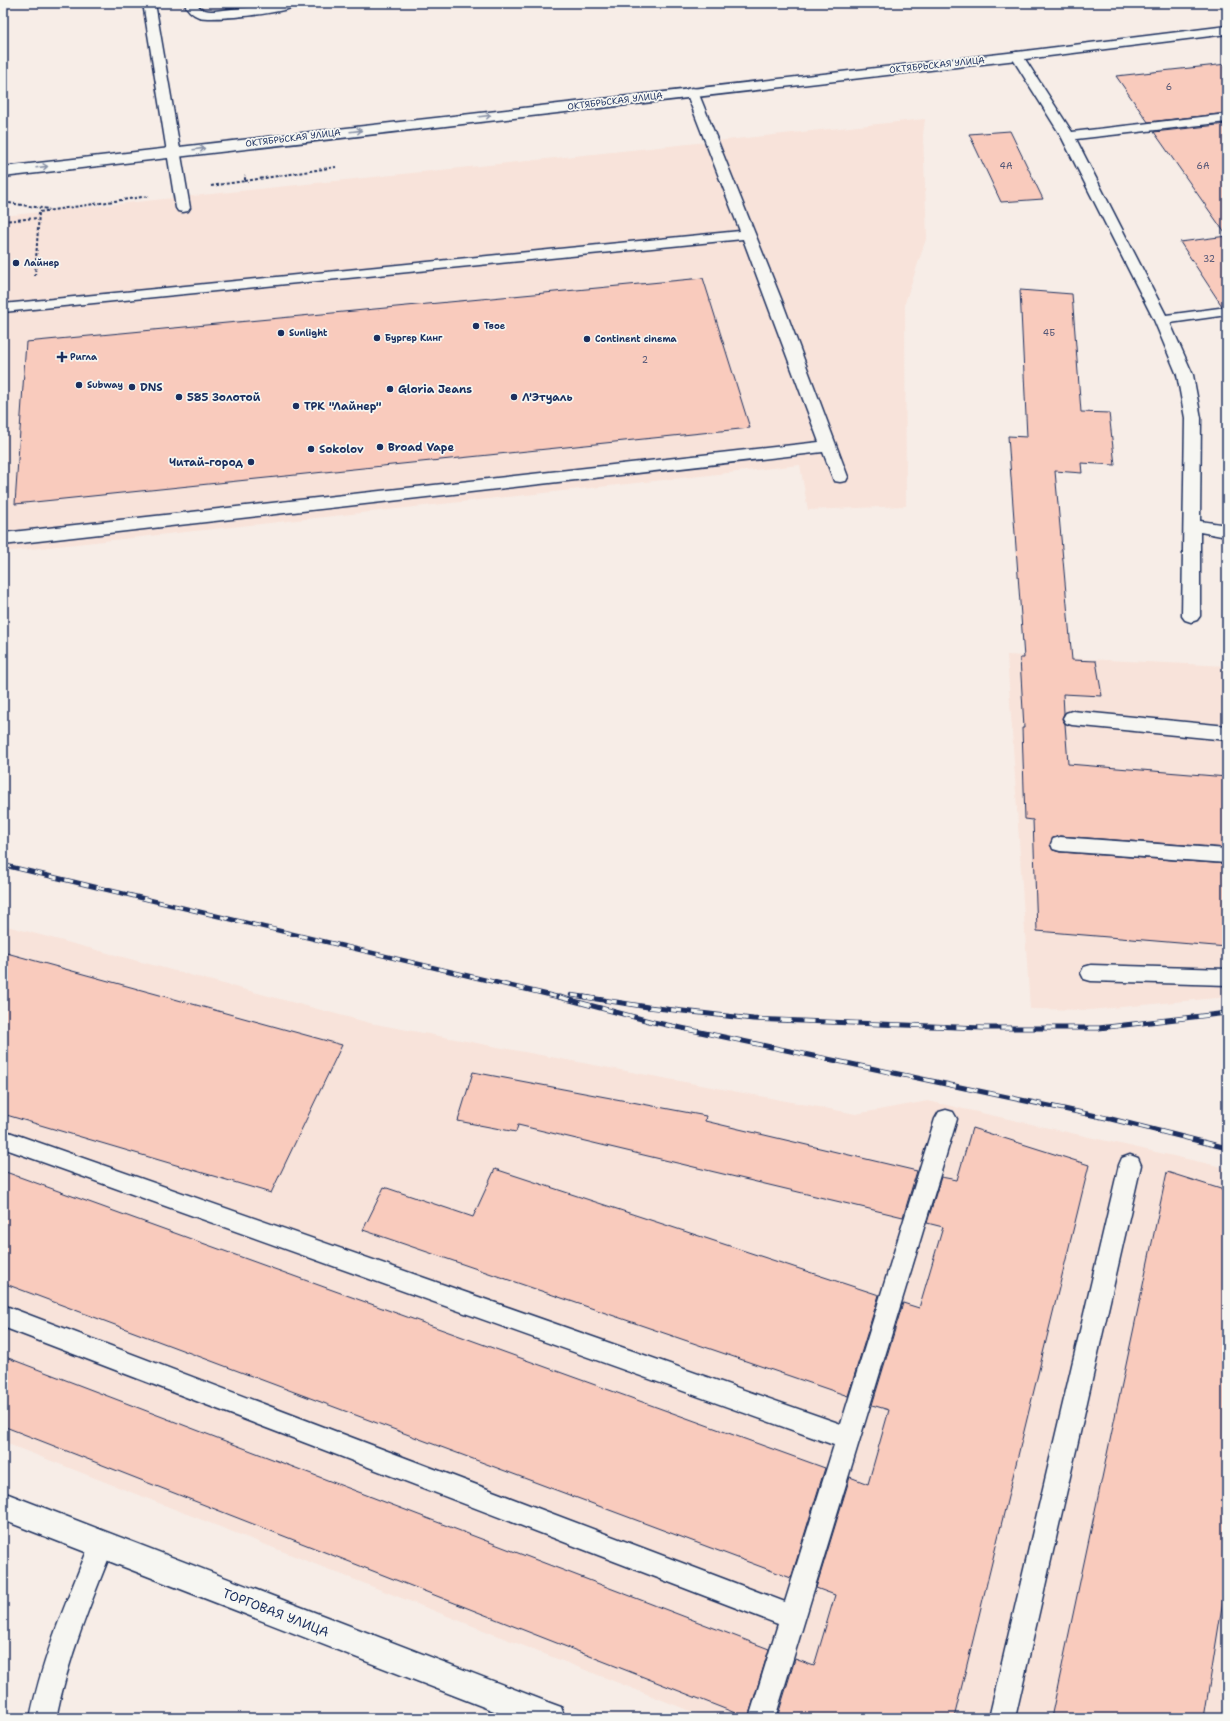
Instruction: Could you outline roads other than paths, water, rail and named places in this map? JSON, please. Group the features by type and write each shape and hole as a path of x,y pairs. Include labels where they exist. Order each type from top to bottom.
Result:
{"street":[{"name":"ОКТЯБРЬСКАЯ УЛИЦА","path":"3,172 692,92 1178,38 1227,30"},
{"name":"ТОРГОВАЯ УЛИЦА","path":"3,1506 550,1718"}],"lane":[{"path":"149,3 175,152 183,208"},
{"path":"190,3 194,10 204,14 214,14 284,8 295,3"},
{"path":"1017,56 1068,136 1161,320 1185,375 1192,418 1191,616"},
{"path":"692,92 749,234 840,477"},
{"path":"1068,136 1227,118"},
{"path":"3,308 749,234"},
{"path":"1161,320 1227,311"},
{"path":"3,539 828,446"},
{"path":"1192,525 1227,531"},
{"path":"1072,718 1227,733"},
{"path":"1060,844 1227,856"},
{"path":"1091,974 1227,977"},
{"path":"762,1718 946,1119"},
{"path":"3,1140 192,1205 848,1438"},
{"path":"1002,1718 1130,1165"},
{"path":"3,1316 793,1617"},
{"path":"43,1718 48,1688 66,1633 102,1545"}],"railway":[{"path":"3,865 562,998"},
{"path":"571,995 591,998"},
{"path":"559,997 653,1022 1111,1119 1227,1148"},
{"path":"584,997 648,1007 753,1019 982,1028 1099,1028 1227,1013"}],"place":[{"name":"Лайнер","path":"16,263"},
{"name":"Твое","path":"476,326"},
{"name":"Sunlight","path":"281,333"},
{"name":"Бургер Кинг","path":"377,338"},
{"name":"Continent cinema","path":"587,339"},
{"name":"Ригла","path":"62,357"},
{"name":"Subway","path":"79,385"},
{"name":"DNS","path":"132,387"},
{"name":"Gloria Jeans","path":"390,389"},
{"name":"585 Золотой","path":"179,397"},
{"name":"Л'Этуаль","path":"514,397"},
{"name":"ТРК \"Лайнер\"","path":"296,406"},
{"name":"Broad Vape","path":"380,447"},
{"name":"Sokolov","path":"311,449"},
{"name":"Читай-город","path":"251,462"}]}
